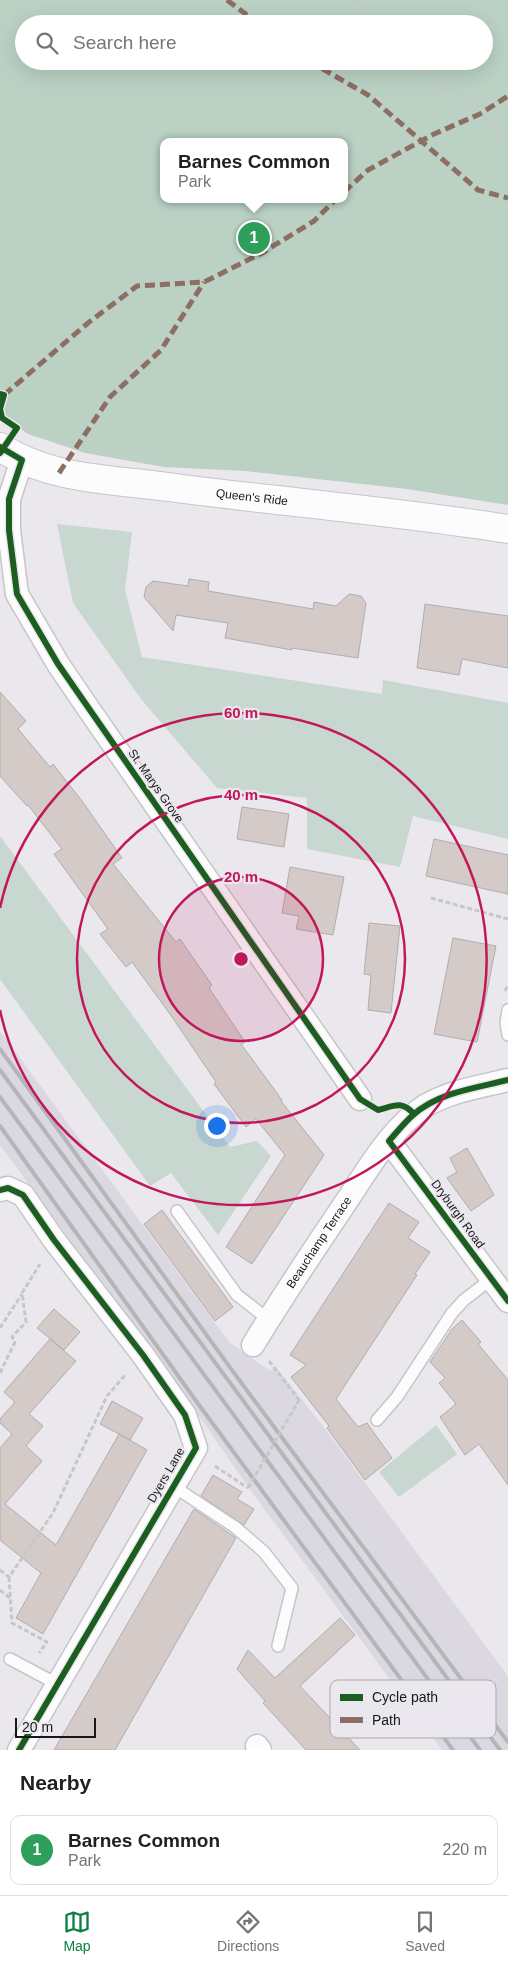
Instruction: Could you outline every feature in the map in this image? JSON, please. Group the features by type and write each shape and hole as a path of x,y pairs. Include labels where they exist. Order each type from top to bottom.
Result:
{"main road":[{"name":"Queen's Ride","path":"11,454 59,473 444,519 508,529"}],"street":[{"name":"St. Marys Grove","path":"11,454 9,530 17,594 58,664 360,1099"},
{"name":"Beauchamp Terrace","path":"253,1345 268,1319 389,1140 414,1114 443,1097 508,1080"},
{"name":"Dryburgh Road","path":"389,1140 508,1301"},
{"name":"Dyers Lane","path":"0,1190 8,1188 23,1195 54,1240 142,1354 186,1415 196,1448 19,1750"}],"lane":[{"path":"508,1010 506,1024 508,1035"},
{"path":"177,1211 237,1295 268,1319"},
{"path":"377,1420 397,1396 452,1313 464,1300 492,1279"},
{"path":"173,1486 235,1527 264,1552 292,1588 278,1646"},
{"path":"10,1659 59,1680"}],"path":[{"path":"356,0 368,15"},
{"path":"424,70 508,136"},
{"path":"431,898 508,919"},
{"path":"0,1328 54,1240"},
{"path":"0,1373 15,1342 12,1337 26,1322 22,1293"},
{"path":"59,1680 33,1662 47,1642 12,1622 9,1577 53,1513 107,1396 142,1354"},
{"path":"217,1467 248,1488 300,1400 276,1368"},
{"path":"0,1570 9,1577"},
{"path":"0,1590 11,1598"}],"shaded area":[{"path":"57,524 132,532 125,590 142,657 382,694 383,680 508,703 508,839 413,816 400,867 307,849 307,798 217,788 141,699 73,603"},
{"path":"0,836 230,1147 257,1141 271,1156 218,1235 171,1173 150,1186 0,979"},
{"path":"0,1031 229,1342 270,1371 276,1367 326,1430 508,1676 508,1750 442,1750 433,1738 496,1738 496,1680 390,1680 0,1145"},
{"path":"436,1425 457,1454 399,1497 379,1472"}],"green space":[{"path":"0,0 508,0 508,505 407,489 245,471 164,467 85,453 28,434 0,414"}],"building":[{"path":"189,579 209,582 208,591 313,609 314,602 336,606 349,594 361,596 366,603 358,658 292,648 292,650 225,638 228,623 176,615 173,631 144,597 146,587 153,581 188,586"},
{"path":"425,604 508,616 508,668 462,659 459,675 417,668"},
{"path":"0,692 26,721 18,729 50,767 53,764 82,801 122,858 113,864 176,942 180,939 212,985 209,988 245,1042 241,1044 281,1101 324,1155 252,1264 226,1247 285,1155 256,1119 246,1127 214,1084 216,1082 132,962 126,967 100,934 108,929 54,854 62,849 28,805 0,776"},
{"path":"242,807 289,814 284,847 237,839"},
{"path":"434,839 508,855 508,894 426,876"},
{"path":"290,867 344,877 333,935 296,929 299,916 282,913"},
{"path":"369,923 400,926 391,1013 368,1010 371,975 364,974"},
{"path":"453,938 496,946 477,1042 434,1034"},
{"path":"467,1148 494,1195 471,1211 447,1178 457,1172 450,1158"},
{"path":"389,1203 419,1222 408,1238 430,1252 336,1399 358,1427 367,1423 392,1458 365,1480 327,1428 329,1426 291,1377 306,1365 290,1355"},
{"path":"162,1210 233,1307 215,1321 144,1224"},
{"path":"54,1309 80,1332 64,1350 37,1328"},
{"path":"462,1320 481,1342 478,1344 508,1380 508,1485 479,1444 465,1455 440,1417 456,1404 439,1383 445,1378 430,1362 452,1329"},
{"path":"50,1339 76,1361 29,1414 43,1426 26,1446 42,1461 5,1504 56,1545 119,1434 147,1450 43,1634 16,1618 41,1573 0,1540 0,1448 12,1434 0,1423 0,1419 15,1402 4,1392"},
{"path":"112,1401 143,1418 130,1440 100,1424"},
{"path":"213,1475 242,1492 237,1499 254,1509 244,1525 201,1496"},
{"path":"194,1509 236,1538 115,1750 54,1750"},
{"path":"340,1618 355,1635 300,1686 330,1718 330,1738 349,1738 360,1750 306,1750 263,1703 265,1701 237,1669 248,1650 275,1678"}],"railway":[{"path":"0,1049 234,1373 462,1680"},
{"path":"0,1070 449,1680"},
{"path":"0,1097 429,1680"},
{"path":"0,1126 199,1405 401,1680"},
{"path":"496,1726 508,1742"},
{"path":"444,1738 453,1750"},
{"path":"471,1738 480,1750"},
{"path":"491,1738 500,1750"}],"marked path":[{"path":"227,0 247,15"},
{"path":"325,70 368,95 478,190 508,198"},
{"path":"348,188 368,170 434,134 480,114 508,96"},
{"path":"4,395 88,323 137,286 204,282 262,253 314,221 332,203"},
{"path":"59,473 110,397 161,350 204,282"}],"cycle path":[{"path":"0,394 4,395 0,409 2,418 17,428 0,453"},
{"path":"0,447 22,460 9,499 9,530 17,594 58,664 360,1099 378,1110 397,1105 405,1107 414,1114"},
{"path":"508,1080 458,1092 434,1101 413,1115 389,1141 508,1301"},
{"path":"0,1190 8,1188 23,1195 54,1240 143,1355 185,1415 196,1448 19,1750"}],"place":[{"name":"Barnes Common","path":"254,238"}]}
